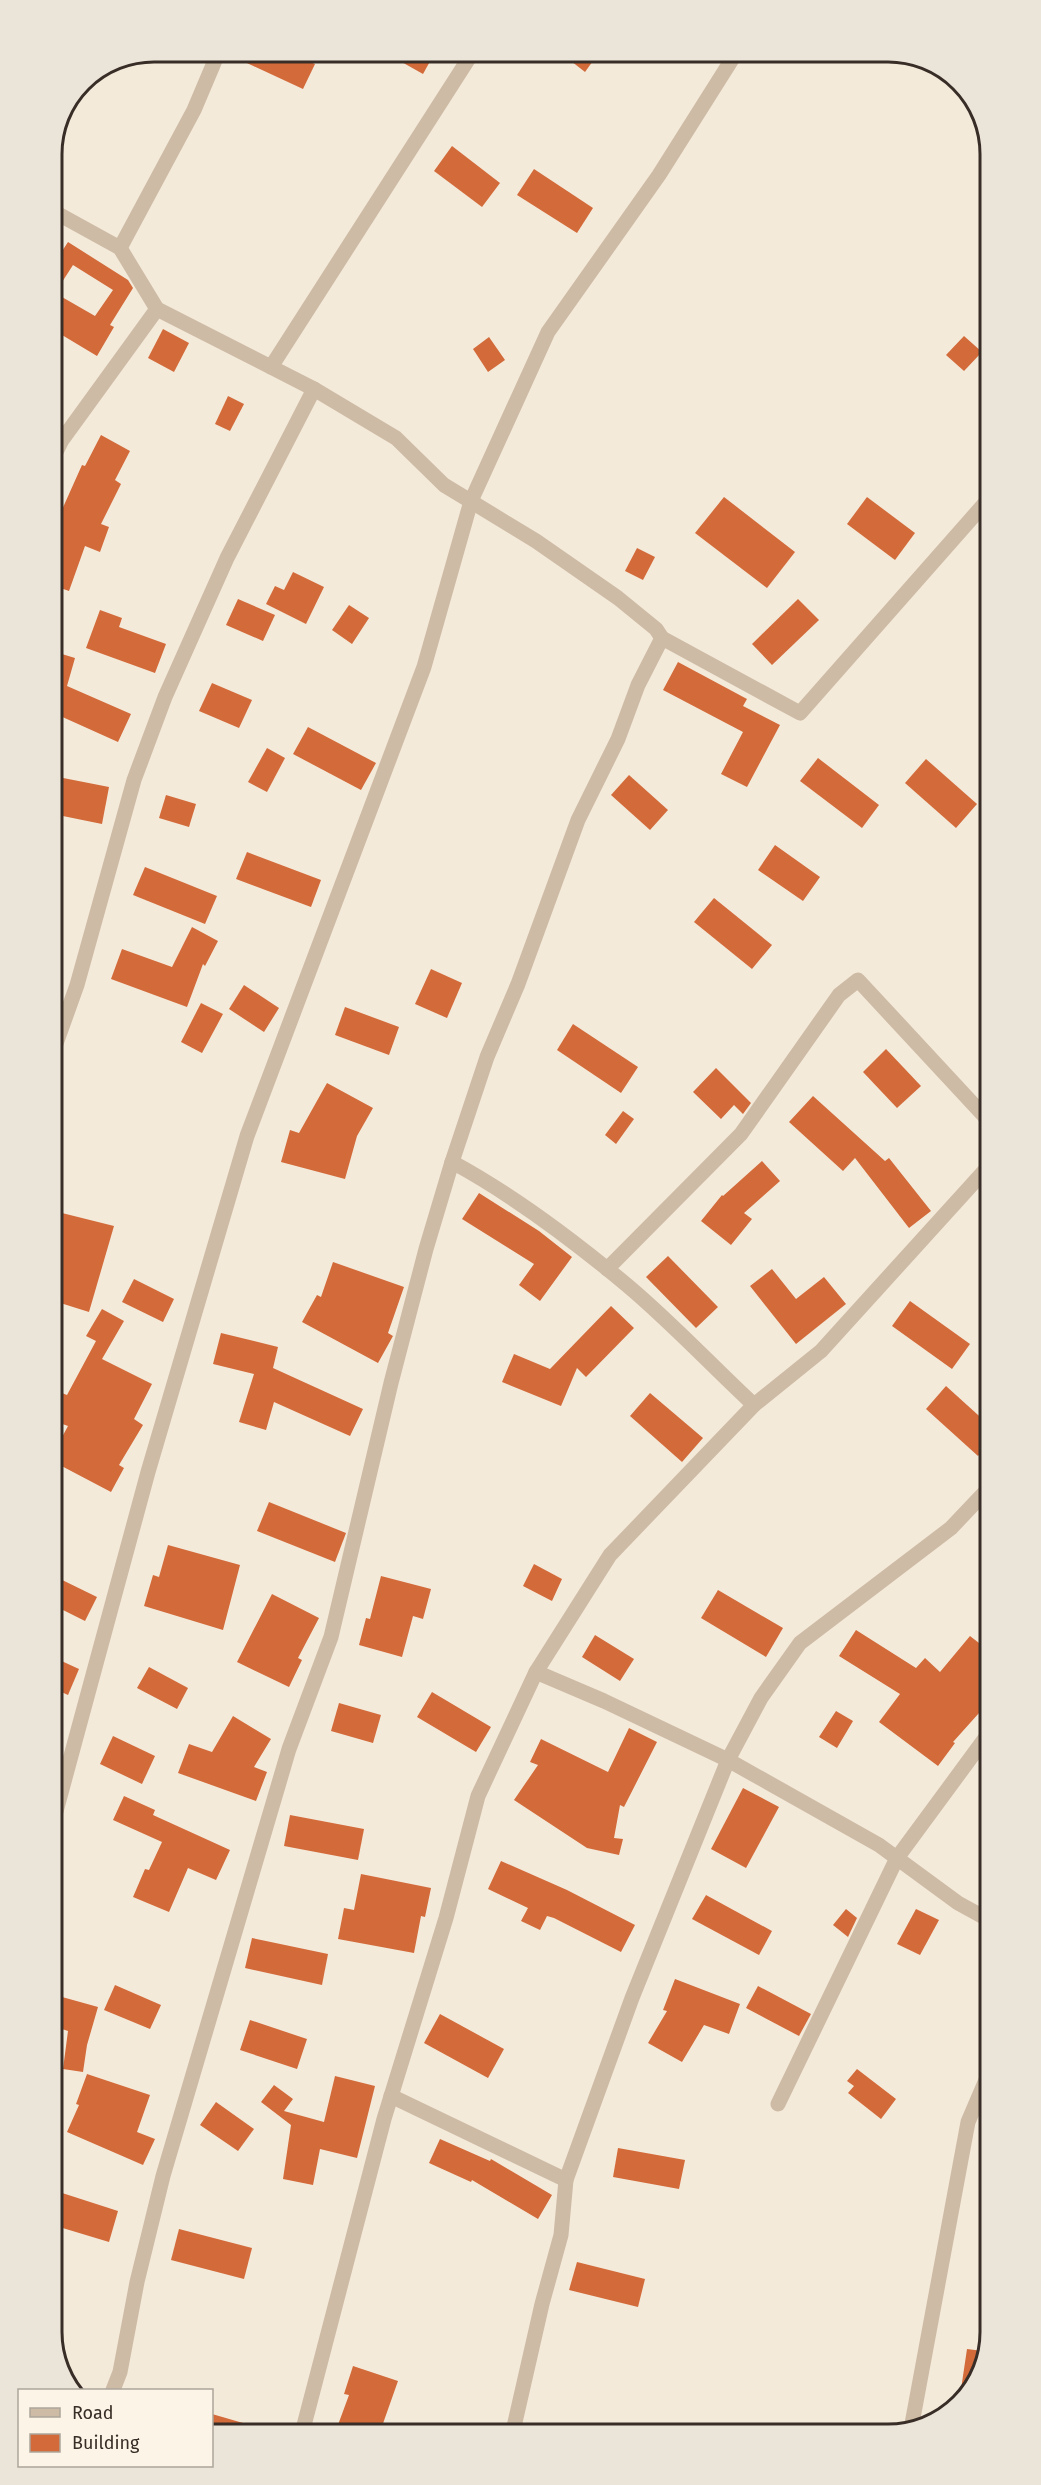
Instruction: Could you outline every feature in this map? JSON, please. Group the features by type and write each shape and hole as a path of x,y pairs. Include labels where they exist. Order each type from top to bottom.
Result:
{"street":[{"path":"120,248 194,110 214,62"},
{"path":"271,367 467,62"},
{"path":"62,1789 141,1495 241,1157 277,1055 424,667 471,501 548,332 659,175 730,62"},
{"path":"62,216 120,248 157,309 314,389 396,438 444,485 536,541 618,597 656,628 662,638 800,713 980,509"},
{"path":"62,440 157,309"},
{"path":"62,1027 77,985 134,780 165,697 227,558 314,389"},
{"path":"114,2389 120,2372 137,2282 167,2165 290,1749 331,1636 391,1383 426,1249 452,1162 487,1057 518,984 578,820 618,740 639,685 662,638"},
{"path":"607,1269 741,1134 839,995 858,981 980,1112"},
{"path":"452,1162 489,1182 629,1286 754,1405"},
{"path":"305,2423 391,2096 446,1918 478,1796 536,1672 610,1556 754,1405 821,1351 980,1176"},
{"path":"515,2423 542,2304 561,2235 566,2180 632,1998 728,1760 761,1698 800,1643 951,1528 980,1497"},
{"path":"536,1672 604,1701 728,1760 869,1839 958,1903 980,1915"},
{"path":"778,2104 897,1858 980,1744"},
{"path":"913,2420 968,2122 980,2094"},
{"path":"391,2096 566,2180"}],"building":[{"path":"245,62 310,62 315,64 303,89"},
{"path":"402,62 430,62 423,74"},
{"path":"572,62 592,62 585,72"},
{"path":"452,146 500,183 482,207 434,171"},
{"path":"534,169 593,208 577,233 517,195"},
{"path":"68,242 128,280 133,288 110,325 114,327 97,356 62,335 62,297 95,316 113,290 73,265 62,282 62,251"},
{"path":"163,329 189,343 174,372 148,358"},
{"path":"964,336 980,350 980,354 964,371 946,355"},
{"path":"489,337 505,360 488,372 473,349"},
{"path":"228,396 244,404 230,431 215,424"},
{"path":"101,435 130,451 115,480 121,484 101,524 109,527 100,552 85,546 69,591 62,589 62,510 82,465 85,466"},
{"path":"724,497 795,552 767,588 695,533"},
{"path":"867,497 915,533 895,560 847,524"},
{"path":"637,548 655,557 643,580 625,571"},
{"path":"293,572 324,587 306,624 266,604 275,586 284,590"},
{"path":"238,599 275,615 263,641 226,625"},
{"path":"798,599 819,620 772,665 752,644"},
{"path":"349,605 369,618 352,644 332,630"},
{"path":"100,610 122,618 119,627 166,644 155,673 86,648"},
{"path":"62,654 75,658 67,686 131,714 118,742 62,717"},
{"path":"678,662 747,699 743,706 780,725 747,787 721,774 743,732 663,690"},
{"path":"212,683 252,700 239,728 199,711"},
{"path":"308,727 376,763 361,790 293,754"},
{"path":"267,748 285,758 267,792 248,782"},
{"path":"818,758 879,805 862,828 800,781"},
{"path":"926,759 977,804 956,828 905,783"},
{"path":"629,775 668,810 650,830 611,795"},
{"path":"62,778 109,787 102,824 62,816"},
{"path":"166,795 196,804 189,827 159,818"},
{"path":"775,845 820,877 803,901 758,870"},
{"path":"247,852 321,880 311,907 236,879"},
{"path":"145,867 217,896 205,924 133,895"},
{"path":"714,898 772,945 752,969 694,922"},
{"path":"192,927 218,941 205,966 203,964 187,1007 111,979 122,949 172,967"},
{"path":"431,969 462,983 447,1018 415,1004"},
{"path":"244,985 279,1008 264,1032 229,1009"},
{"path":"201,1003 223,1014 202,1053 181,1042"},
{"path":"345,1007 399,1027 389,1055 335,1035"},
{"path":"573,1024 638,1067 621,1093 557,1050"},
{"path":"886,1049 921,1086 897,1108 863,1072"},
{"path":"716,1068 751,1103 743,1114 734,1105 721,1119 693,1092"},
{"path":"327,1083 373,1108 357,1136 345,1179 281,1162 290,1130 299,1133"},
{"path":"813,1096 885,1161 889,1158 931,1211 909,1228 855,1158 843,1171 789,1122"},
{"path":"623,1111 634,1119 616,1144 605,1135"},
{"path":"762,1161 780,1181 744,1213 752,1219 731,1245 701,1221 722,1195"},
{"path":"479,1193 539,1231 572,1257 540,1301 519,1285 534,1264 462,1219"},
{"path":"62,1213 114,1226 89,1312 62,1304"},
{"path":"668,1256 718,1307 696,1328 646,1277"},
{"path":"333,1262 404,1287 388,1333 393,1336 378,1363 302,1322 317,1295 321,1297"},
{"path":"772,1269 796,1299 824,1277 846,1304 796,1344 750,1286"},
{"path":"134,1279 174,1299 163,1322 122,1302"},
{"path":"910,1301 970,1344 952,1369 892,1326"},
{"path":"611,1306 634,1328 586,1377 577,1368 561,1406 502,1382 514,1354 550,1369"},
{"path":"102,1309 124,1321 102,1359 152,1384 134,1419 143,1425 119,1465 124,1468 111,1492 62,1466 62,1437 68,1426 62,1424 62,1393 67,1395 96,1341 86,1336"},
{"path":"221,1333 278,1347 273,1368 363,1409 350,1436 274,1402 266,1430 239,1422 254,1374 213,1364"},
{"path":"946,1386 980,1417 980,1454 978,1456 926,1409"},
{"path":"650,1393 703,1438 682,1462 630,1416"},
{"path":"269,1502 346,1533 335,1562 257,1531"},
{"path":"168,1545 240,1565 223,1630 144,1606 153,1575 159,1577"},
{"path":"534,1564 562,1579 552,1601 523,1586"},
{"path":"381,1576 431,1589 423,1619 413,1616 402,1657 359,1645 366,1618 370,1619"},
{"path":"62,1580 97,1597 85,1621 62,1610"},
{"path":"718,1590 783,1628 766,1657 701,1618"},
{"path":"272,1594 319,1618 298,1658 302,1660 289,1687 237,1662"},
{"path":"856,1630 916,1668 925,1658 940,1672 970,1636 980,1644 980,1712 953,1742 955,1743 938,1766 879,1722 900,1694 839,1656"},
{"path":"595,1635 634,1659 620,1681 582,1657"},
{"path":"62,1661 79,1669 68,1695 62,1692"},
{"path":"149,1667 188,1688 177,1709 137,1688"},
{"path":"432,1692 491,1727 476,1752 417,1717"},
{"path":"339,1703 381,1715 373,1743 331,1731"},
{"path":"836,1711 853,1721 837,1748 819,1737"},
{"path":"233,1716 271,1739 254,1767 267,1772 256,1801 178,1773 189,1744 212,1752"},
{"path":"629,1728 657,1742 624,1807 620,1805 614,1838 623,1839 619,1855 587,1848 514,1800 538,1765 530,1762 541,1739 608,1772"},
{"path":"113,1736 155,1756 142,1784 100,1764"},
{"path":"743,1788 779,1807 746,1868 711,1849"},
{"path":"124,1796 155,1810 153,1815 230,1850 216,1880 188,1868 169,1912 133,1897 145,1869 149,1870 162,1842 113,1820"},
{"path":"290,1815 364,1829 358,1860 284,1846"},
{"path":"501,1861 567,1890 635,1925 621,1952 554,1918 547,1916 540,1930 521,1921 528,1908 488,1889"},
{"path":"361,1874 431,1888 425,1917 421,1916 414,1953 338,1939 344,1908 354,1910"},
{"path":"706,1895 772,1931 759,1955 692,1919"},
{"path":"846,1909 857,1918 848,1937 833,1925"},
{"path":"916,1909 939,1920 920,1955 897,1944"},
{"path":"252,1938 328,1954 322,1985 245,1968"},
{"path":"675,1979 740,2004 729,2034 704,2025 682,2062 648,2043 667,2011 663,2010"},
{"path":"115,1985 161,2005 150,2029 104,2010"},
{"path":"758,1986 811,2014 799,2036 746,2008"},
{"path":"62,1997 98,2007 87,2045 83,2072 63,2069 68,2031 62,2029"},
{"path":"440,2014 504,2049 488,2078 424,2043"},
{"path":"250,2020 307,2039 297,2069 240,2050"},
{"path":"857,2069 896,2099 881,2119 848,2093 854,2086 847,2081"},
{"path":"87,2074 150,2095 137,2132 155,2139 143,2165 67,2132 79,2105 76,2104"},
{"path":"335,2076 375,2086 357,2158 320,2149 313,2185 283,2179 291,2125 261,2102 274,2085 293,2099 284,2111 324,2122"},
{"path":"216,2102 254,2129 238,2151 200,2125"},
{"path":"440,2139 490,2161 491,2159 552,2195 538,2219 472,2180 471,2182 429,2163"},
{"path":"618,2148 685,2160 679,2189 613,2177"},
{"path":"62,2193 118,2211 109,2242 62,2228"},
{"path":"179,2229 252,2248 244,2279 171,2260"},
{"path":"577,2262 645,2279 638,2307 569,2290"},
{"path":"967,2349 978,2350 975,2361 961,2388"},
{"path":"353,2366 398,2381 383,2423 339,2423 349,2395 344,2394"},
{"path":"213,2414 244,2423 213,2423"}]}
